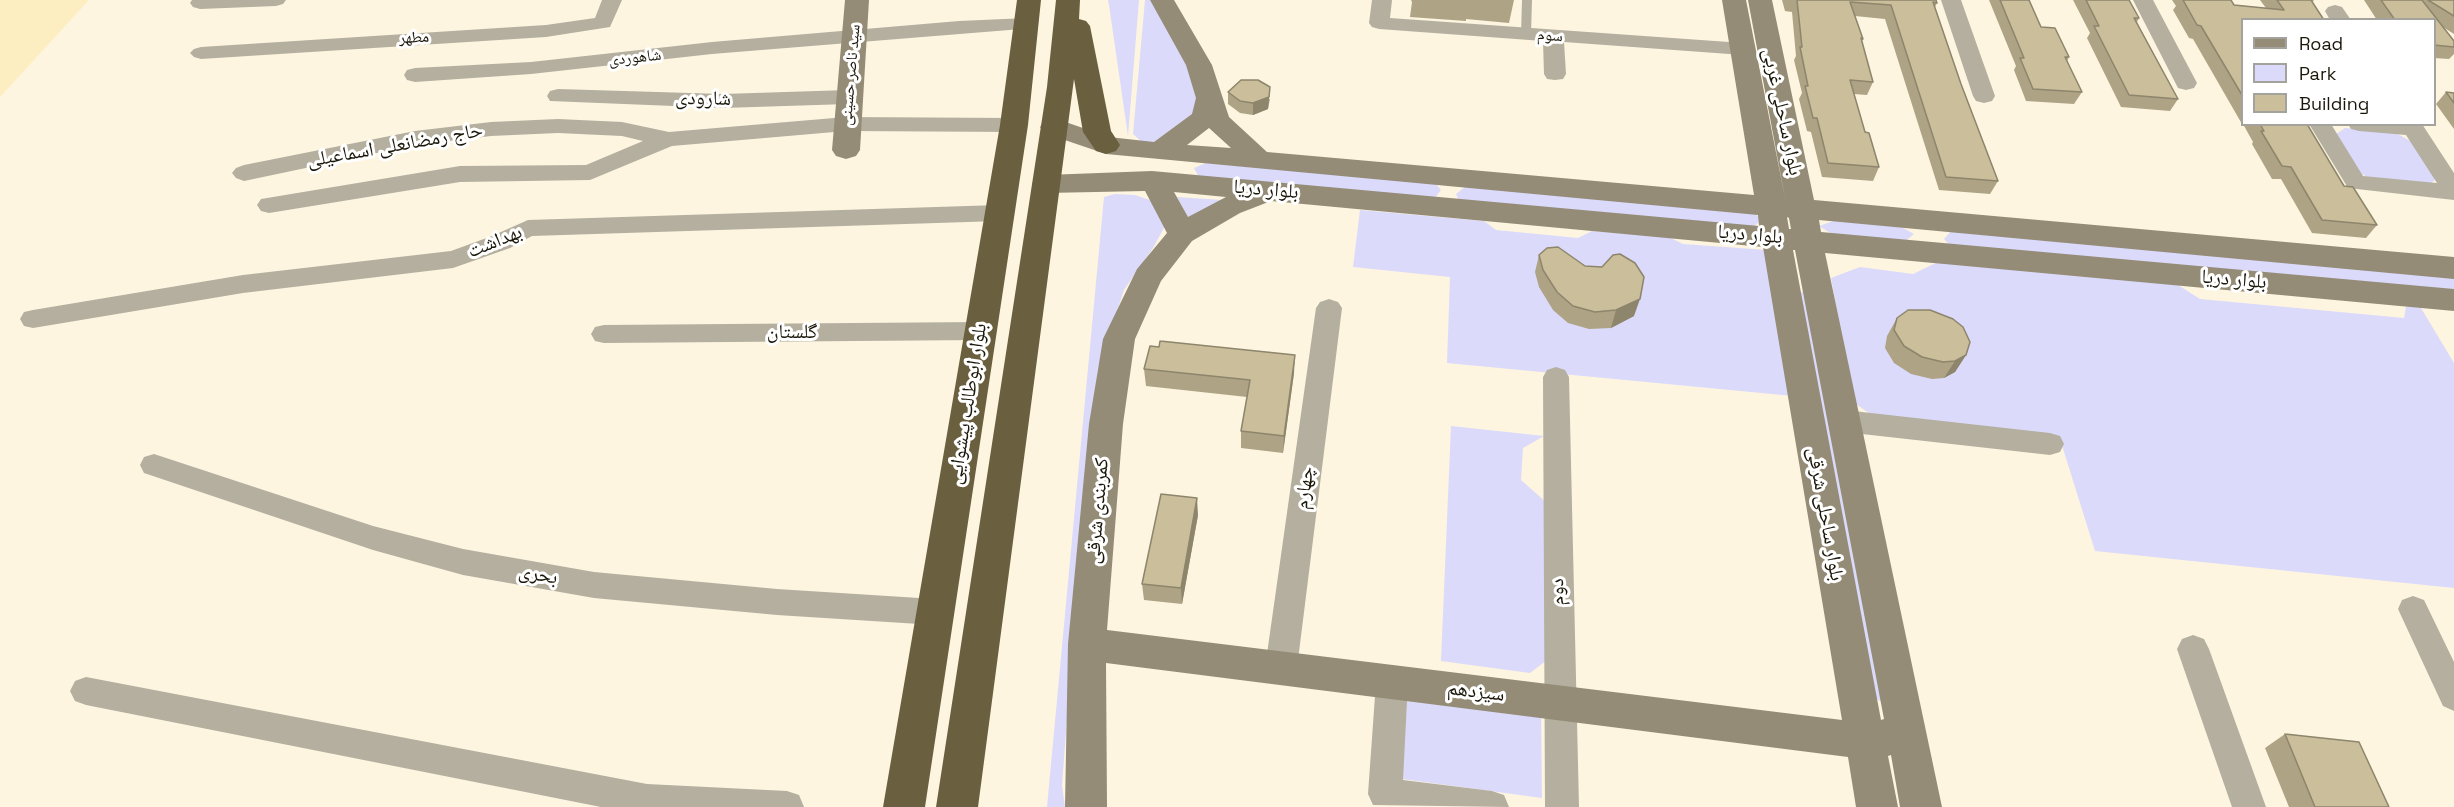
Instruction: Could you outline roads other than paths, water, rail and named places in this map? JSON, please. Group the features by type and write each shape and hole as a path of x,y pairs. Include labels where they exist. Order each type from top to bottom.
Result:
{"highway":[{"path":"957,807 1070,0"},
{"path":"1070,0 1097,132 1116,146"},
{"name":"بلوار ابوطالب پیشوایی","path":"904,807 1014,125 1028,12"},
{"path":"935,612 983,613"}],"street":[{"path":"200,3 276,0"},
{"name":"مطهر","path":"201,52 546,31 603,23 612,0"},
{"name":"سید ناصر حسینی","path":"846,150 846,124 857,0"},
{"path":"1162,0 1199,64 1217,120 1259,160"},
{"name":"سوم","path":"1382,0 1379,23 1743,49"},
{"name":"بلوار ساحلی غربی","path":"1734,0 1743,49 1789,223"},
{"name":"بلوار ساحلی غربی","path":"1760,0 1770,51 1789,223"},
{"path":"1951,0 1984,96"},
{"path":"2143,0 2186,83"},
{"name":"شاهوردی","path":"415,75 531,68 712,48 959,27 1028,12"},
{"path":"1553,36 1555,74"},
{"path":"1743,49 1770,51"},
{"name":"شارودی","path":"558,96 723,100 848,97"},
{"path":"1210,97 1205,118 1164,152 1177,160 1176,171 1167,179 1154,180 1182,234 1230,206 1270,190"},
{"name":"حاج رمضانعلی اسماعیلی","path":"244,173 415,138 491,129 558,126 622,129 669,139 846,124 1014,125"},
{"path":"2321,126 2356,183 2454,191"},
{"path":"2394,126 2411,127 2454,191"},
{"name":"بلوار دریا","path":"1054,127 1116,146 1259,160 1443,192"},
{"path":"269,205 460,174 590,172 606,163 669,139"},
{"path":"1116,146 1099,159 1098,165 1103,176 1118,180"},
{"name":"بلوار دریا","path":"1046,184 1154,180 1270,190 1443,192 1789,223 1938,252 2454,300"},
{"name":"بهداشت","path":"33,319 243,284 453,259 501,242 528,228 999,213"},
{"path":"1928,220 1938,252"},
{"name":"بلوار دریا","path":"1789,223 1928,220 2454,268"},
{"name":"بلوار ساحلی شرقی","path":"1789,223 1844,421 1921,807"},
{"name":"بلوار ساحلی شرقی","path":"1789,223 1865,741 1877,807"},
{"name":"کمربندی شرقی","path":"1086,807 1087,644 1106,424 1119,339 1148,277 1182,234"},
{"name":"چهارم","path":"1281,668 1329,308"},
{"name":"گلستان","path":"604,334 980,331"},
{"name":"دوم","path":"1556,377 1562,807"},
{"path":"1844,421 2050,444"},
{"name":"بحری","path":"154,465 373,538 463,562 594,585 777,602 935,612"},
{"path":"2413,609 2454,696"},
{"name":"سیزدهم","path":"1087,644 1865,741 1907,734"},
{"path":"2193,649 2250,807"},
{"path":"1392,682 1384,800 1492,807"},
{"path":"86,690 647,800 787,807"}],"lane":[{"path":"1526,34 1527,0"}]}
